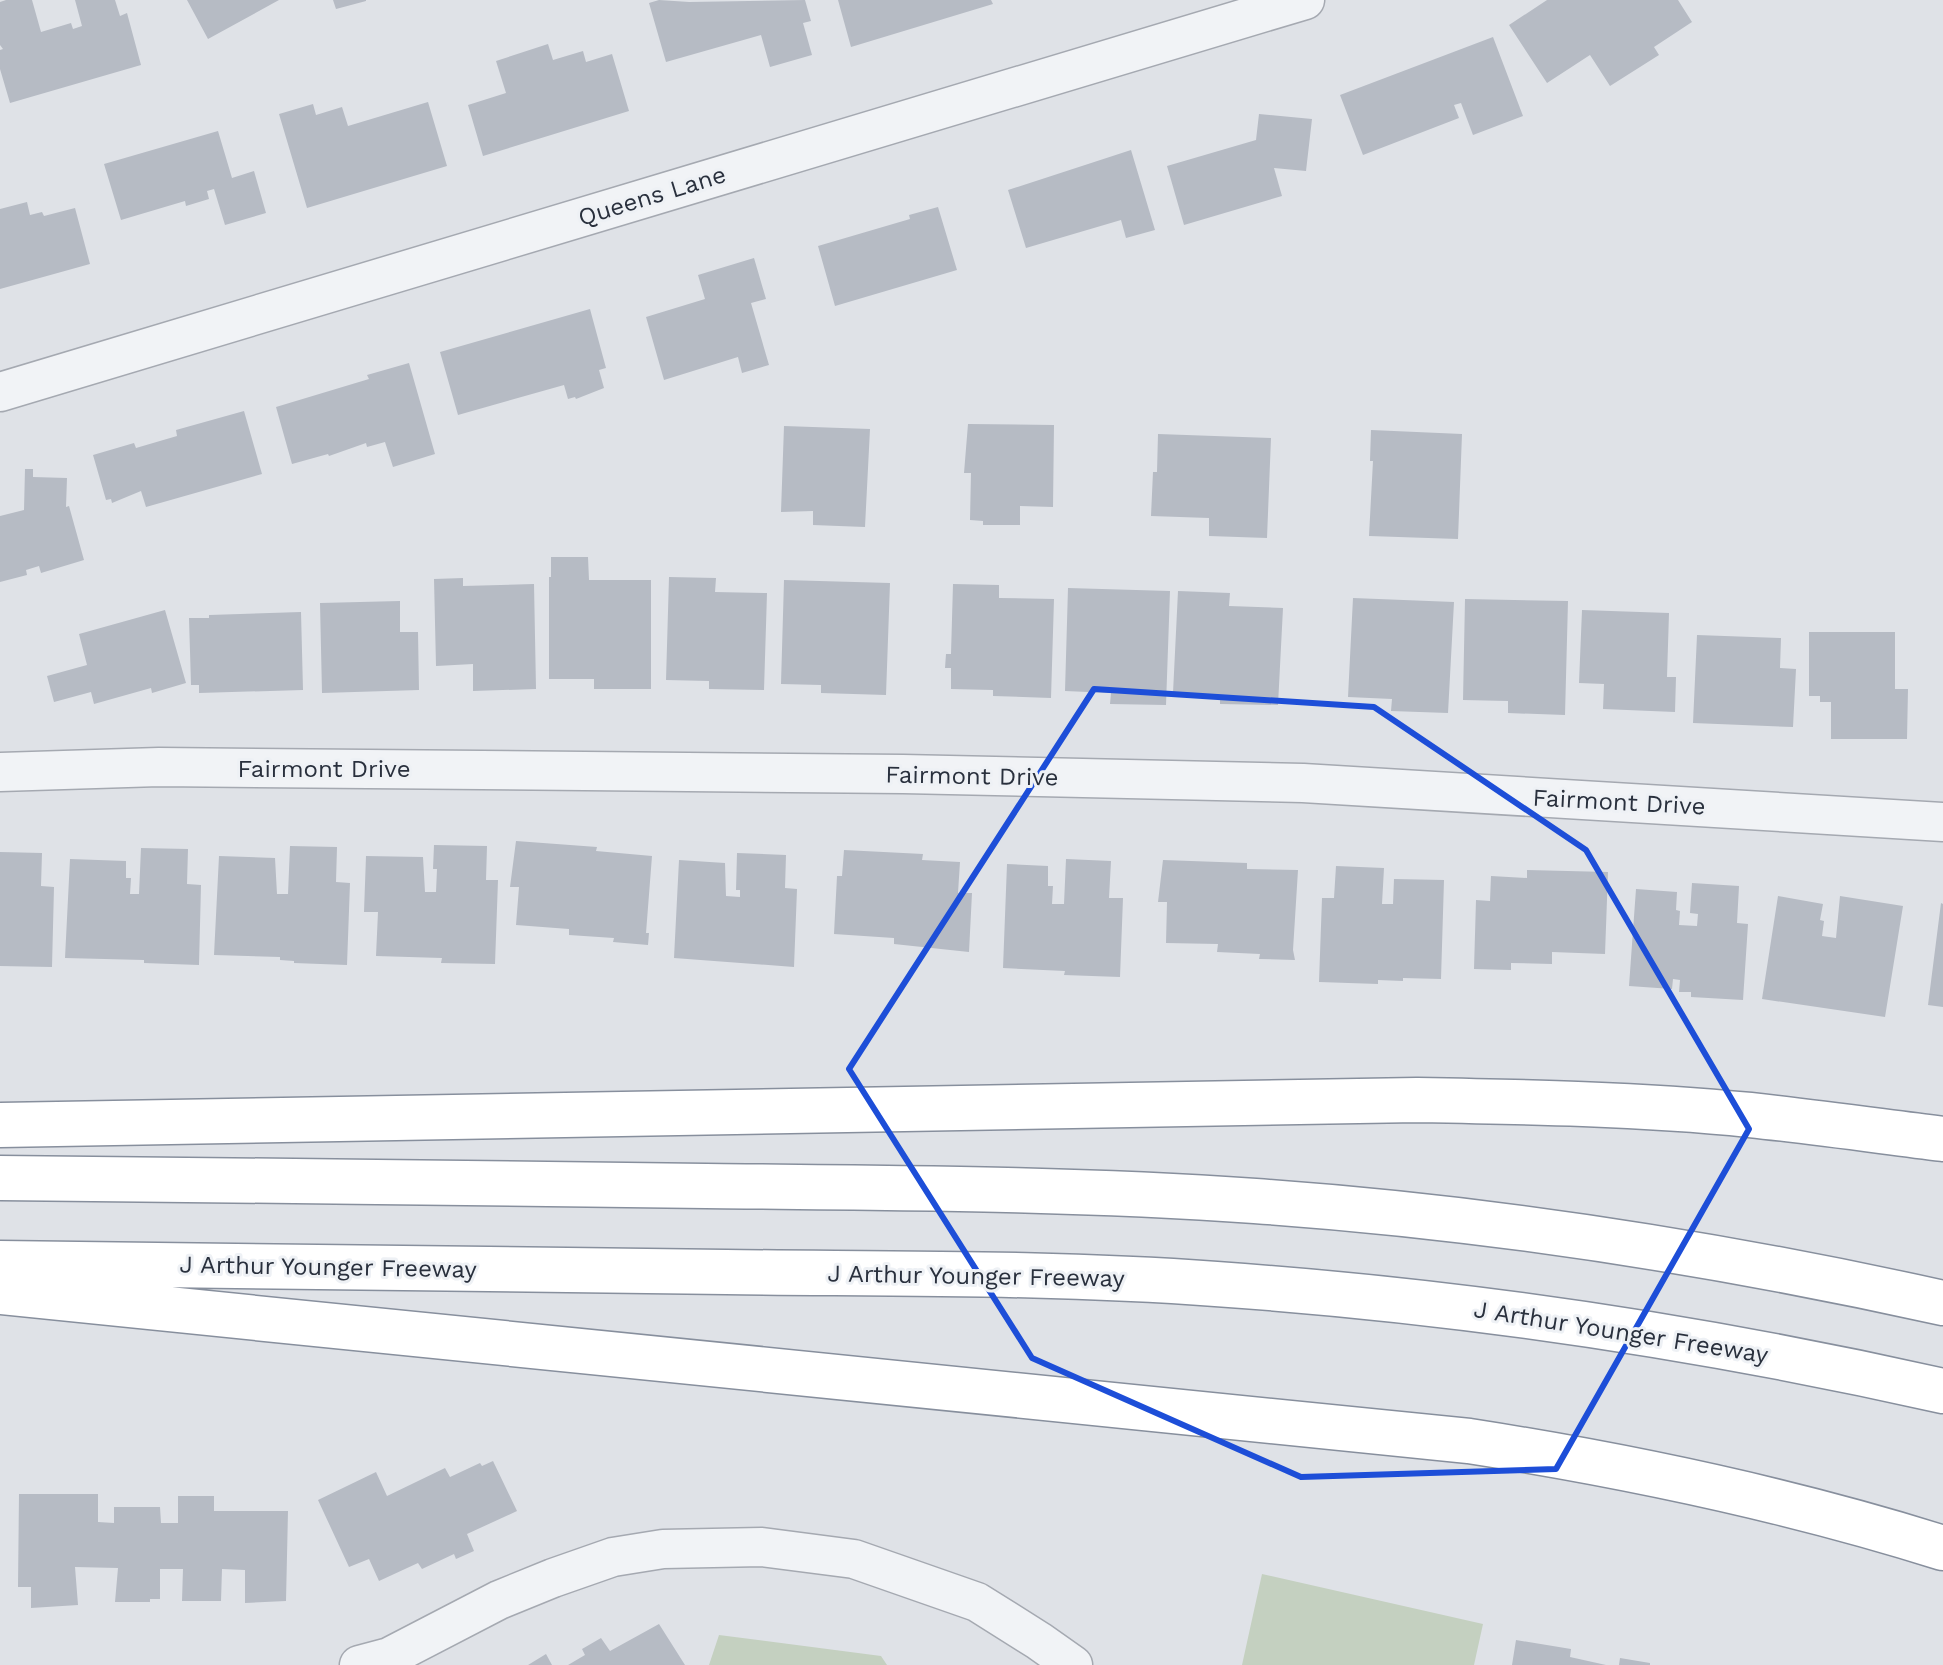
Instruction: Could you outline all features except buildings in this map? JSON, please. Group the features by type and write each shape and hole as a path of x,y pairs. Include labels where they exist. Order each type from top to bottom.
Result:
{"highway":[{"path":"0,1125 1417,1100 1659,1108 1765,1117 1943,1139"},
{"path":"0,1178 992,1190 1243,1200 1391,1213 1597,1239 1784,1270 1943,1303"},
{"name":"J Arthur Younger Freeway","path":"0,1263 947,1274 1212,1283 1387,1298 1560,1319 1735,1347 1943,1391"},
{"path":"0,1292 1469,1441 1709,1484 1785,1502 1943,1548"}],"street":[{"name":"Queens Lane","path":"0,392 1305,0"},
{"name":"Fairmont Drive","path":"0,772 222,768 903,774 1303,783 1943,822"},
{"path":"359,1665 389,1657 499,1600 613,1557 663,1549 762,1547 854,1559 977,1602 1073,1665"}],"highlighted area":[{"path":"1094,689 1374,707 1586,850 1749,1129 1556,1469 1301,1477 1032,1358 849,1069"}],"green space":[{"path":"1262,1574 1483,1624 1474,1665 1242,1665"},
{"path":"719,1635 881,1656 887,1665 709,1665"}]}
